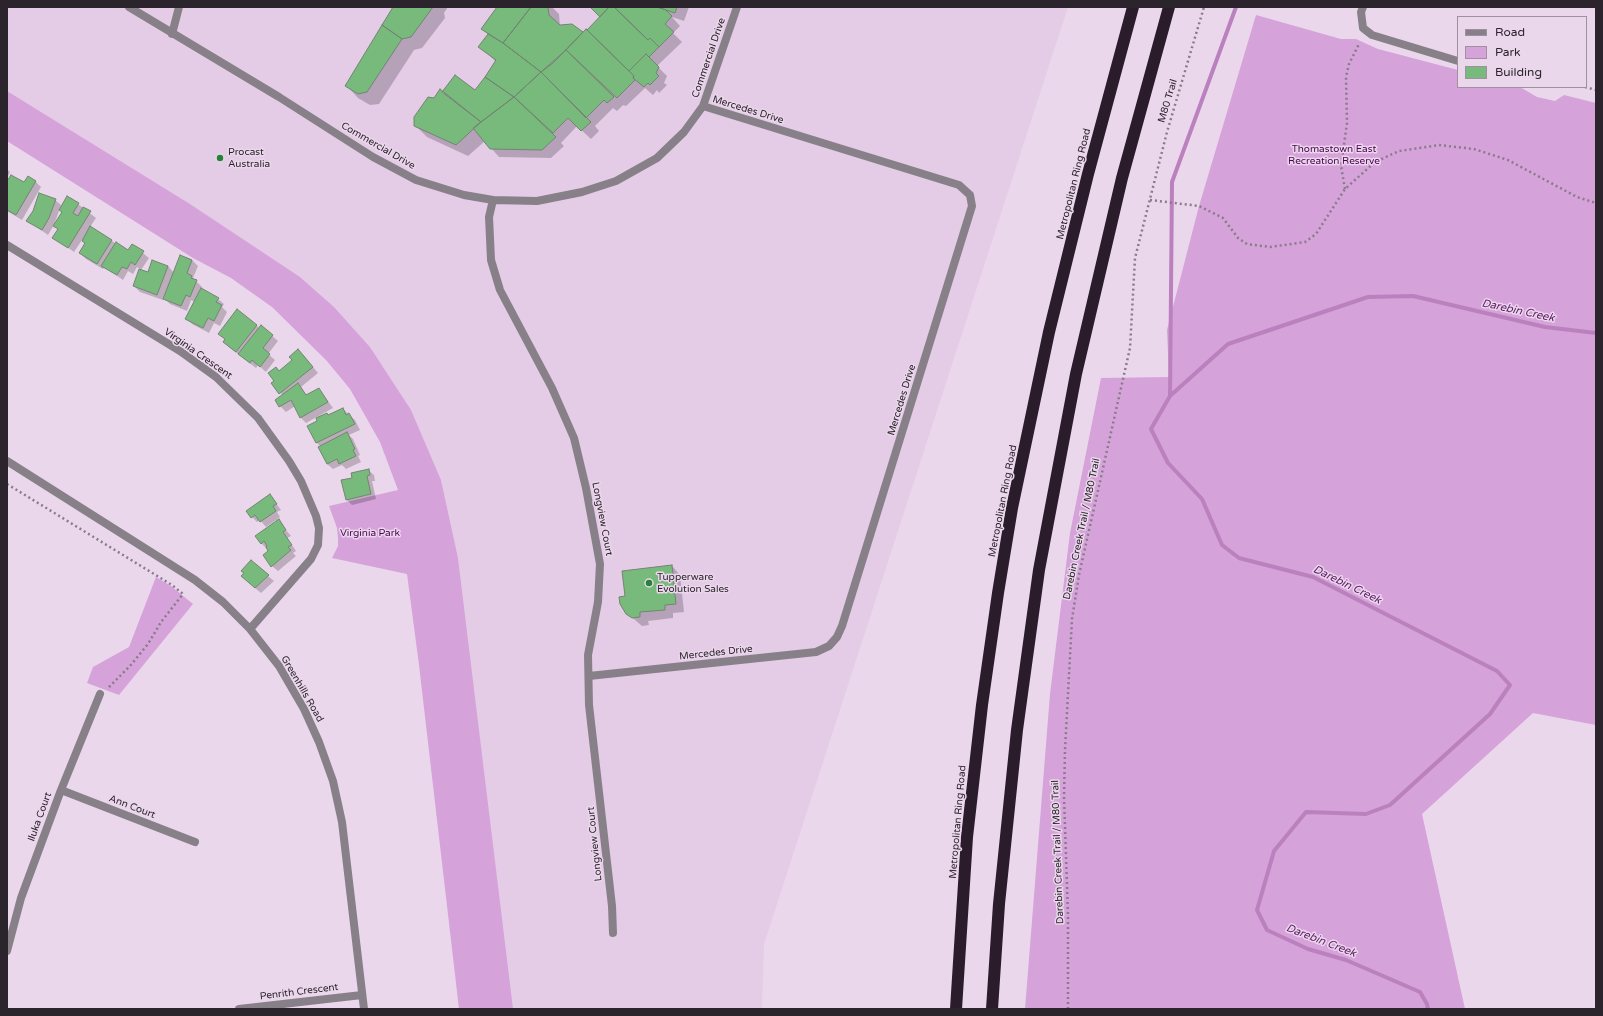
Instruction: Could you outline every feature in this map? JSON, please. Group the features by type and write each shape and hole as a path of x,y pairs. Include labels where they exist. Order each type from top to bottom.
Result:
{"highway":[{"name":"Metropolitan Ring Road","path":"956,1009 967,837 982,705 1012,508 1051,325 1088,174 1133,7"},
{"path":"992,1009 999,904 1017,730 1039,570 1076,374 1122,178 1169,7"}],"street":[{"name":"Commercial Drive","path":"129,7 280,97 373,157 416,180 464,195 493,200 537,201 582,192 616,181 657,158 684,132 703,106 737,7"},
{"path":"172,34 179,7"},
{"path":"1363,7 1361,12 1363,28 1372,35 1457,61"},
{"name":"Mercedes Drive","path":"589,676 816,652 829,646 837,637 847,611 972,206 970,195 959,185 703,106"},
{"name":"Longview Court","path":"493,200 489,217 491,260 500,290 552,388 574,438 586,488 600,564 598,602 588,655 589,705 611,898 613,933"},
{"name":"Virginia Crescent","path":"7,246 180,351 216,377 258,418 286,456 301,481 316,516 319,528 318,545 311,559 250,629"},
{"name":"Greenhills Road","path":"7,461 196,580 223,602 250,629 279,666 304,709 319,742 333,781 342,822 364,1009"},
{"name":"Iluka Court","path":"7,951 21,898 61,790 100,694"},
{"name":"Ann Court","path":"61,790 195,842"},
{"name":"Penrith Crescent","path":"239,1009 362,995"}],"path":[{"name":"M80 Trail","path":"1150,200 1167,132 1204,7"},
{"path":"1345,189 1341,166 1347,123 1346,77 1349,64 1359,44"},
{"path":"1150,200 1187,203 1199,206 1223,218 1238,238 1247,244 1270,247 1304,242 1312,238 1345,189 1375,162 1399,151 1439,145 1474,149 1508,160 1577,197 1596,202"},
{"name":"Darebin Creek Trail / M80 Trail","path":"1068,1009 1068,915 1064,750 1072,619 1079,575 1130,348 1135,258 1150,200"},
{"path":"7,484 183,594 161,622 148,644 135,660 109,688 100,694"}],"shaded area":[{"path":"7,7 1068,7 764,944 762,1009 512,1009 458,558 441,480 411,410 370,347 334,307 300,277 190,204 7,91"}],"green space":[{"name":"Thomastown East Recreation Reserve","path":"1256,15 1341,39 1356,39 1378,49 1457,70 1457,88 1522,88 1537,97 1555,101 1564,95 1596,103 1596,725 1533,713 1422,814 1465,1009 1025,1009 1050,694 1070,533 1101,378 1169,377 1167,330 1199,206"},
{"name":"Virginia Park","path":"7,91 190,204 300,277 334,307 370,347 411,410 441,480 458,558 513,1009 459,1009 407,574 332,558 338,546 338,538 337,528 329,506 398,490 380,442 350,389 326,360 272,307 231,278 193,258 7,141"},
{"path":"156,577 171,586 193,604 119,695 87,683 93,667 129,647"}],"building":[{"path":"393,7 433,7 411,37 402,39 382,25"},
{"path":"497,7 531,7 503,43 481,29"},
{"path":"531,7 548,7 549,15 560,25 572,24 583,32 553,63 541,72 503,43"},
{"path":"590,7 609,7 600,17"},
{"path":"609,7 614,7 648,40 650,38 659,47 649,57 646,54 629,71 587,30"},
{"path":"614,7 657,7 666,10 672,16 665,24 674,32 659,47 650,38 648,40"},
{"path":"657,7 677,7 675,13"},
{"path":"382,25 402,39 367,92 358,94 345,86"},
{"path":"586,29 634,76 633,78 635,80 617,98 566,50"},
{"path":"488,34 503,43 541,72 514,97 485,77 496,60 478,47"},
{"path":"566,50 614,97 607,103 604,100 586,118 541,72"},
{"path":"646,54 659,67 656,73 659,76 650,85 648,83 644,87 633,78 634,76 629,71"},
{"path":"541,72 591,122 581,131 568,118 553,133 514,97"},
{"path":"455,75 475,90 485,77 514,97 481,122 442,92"},
{"path":"440,89 481,122 456,145 414,126 414,117 428,97 434,98"},
{"path":"514,97 556,137 542,150 490,149 473,128"},
{"path":"11,175 24,182 28,176 36,181 16,215 7,210 7,181"},
{"path":"39,193 56,199 49,218 42,230 26,221 33,211"},
{"path":"67,196 79,203 73,213 78,216 83,207 91,211 68,248 52,238 58,229 53,226 62,212 59,210"},
{"path":"90,226 112,240 97,264 79,253 85,243 82,241"},
{"path":"116,242 128,250 132,244 144,251 135,265 131,262 127,269 122,267 117,275 101,266"},
{"path":"180,255 192,260 187,273 192,276 191,278 197,280 190,297 186,295 181,306 163,299"},
{"path":"152,260 168,266 157,295 133,286 139,269 148,272"},
{"path":"201,288 219,298 216,302 222,305 214,321 208,318 203,328 185,319"},
{"path":"237,309 257,325 236,352 223,342 225,339 218,334"},
{"path":"261,325 273,335 263,348 270,354 260,367 252,360 250,363 238,354"},
{"path":"298,349 313,367 279,394 271,383 274,381 268,373 276,367 279,371 292,360 289,357"},
{"path":"298,383 306,395 319,388 328,402 300,418 291,400 279,407 275,400"},
{"path":"343,408 346,415 349,413 355,424 316,443 307,426 317,421 316,418 327,413 328,415"},
{"path":"347,432 355,449 353,450 356,456 339,464 337,459 327,464 318,447"},
{"path":"369,469 370,475 367,476 371,494 346,500 341,480 352,478 351,473"},
{"path":"270,494 277,504 273,506 276,511 260,522 255,515 251,518 246,511"},
{"path":"279,519 286,530 283,532 292,545 288,547 291,550 271,567 263,555 268,551 267,546 264,541 261,544 255,536"},
{"path":"251,560 269,575 255,588 241,576 244,573 241,571"},
{"name":"Tupperware Evolution Sales","path":"672,565 676,604 665,605 665,610 640,612 640,617 632,618 626,614 620,604 619,597 625,596 622,571"}],"waterway":[{"path":"1170,396 1172,182 1236,7"},
{"name":"Darebin Creek","path":"1428,1009 1427,1004 1420,992 1346,960 1308,949 1267,930 1257,910 1274,851 1306,812 1366,814 1390,805 1490,714 1510,685 1497,671 1313,577 1239,558 1222,545 1202,499 1168,463 1151,429 1170,396 1228,344 1368,297 1413,296 1545,327 1596,333"}],"place":[{"name":"Procast Australia","path":"220,158"},
{"name":"Tupperware Evolution Sales","path":"649,583"}]}
